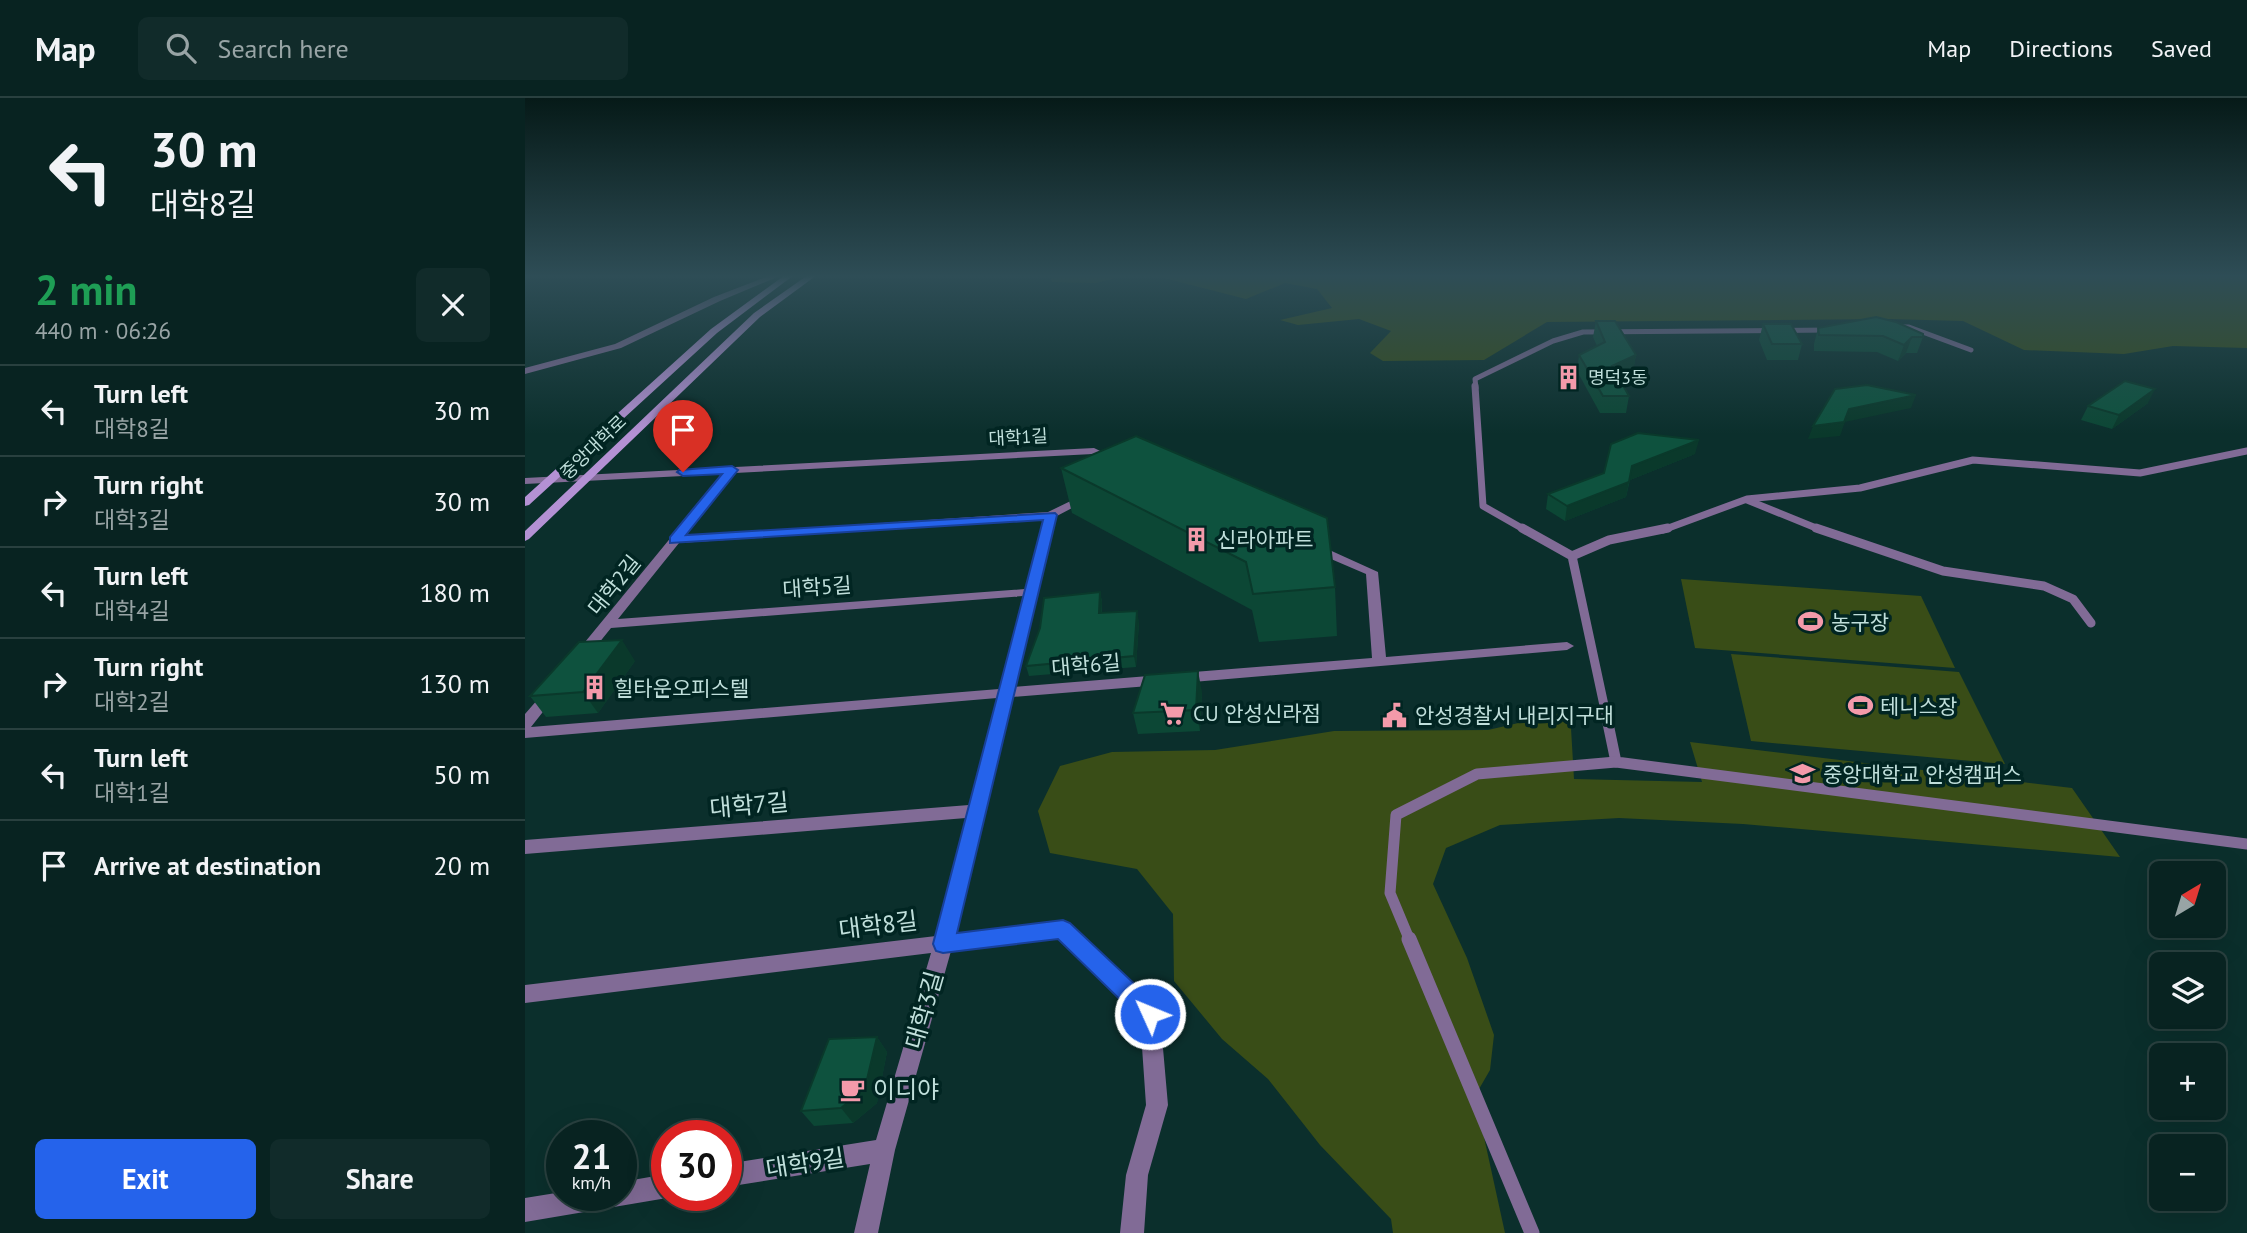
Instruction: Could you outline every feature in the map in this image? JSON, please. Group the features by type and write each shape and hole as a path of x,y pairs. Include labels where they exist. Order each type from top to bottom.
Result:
{"street":[{"path":"525,371 618,346 658,328"},
{"name":"중앙대학로","path":"525,503 718,328"},
{"name":"중앙대학로","path":"525,537 743,328"},
{"name":"대학1길","path":"525,481 1094,451 1128,466"},
{"name":"대학2길","path":"574,664 732,470"},
{"path":"675,540 1050,515 1106,488"},
{"name":"대학3길","path":"866,1233 884,1150 943,944 977,811 1003,693 1050,515"},
{"path":"1299,540 1372,572 1379,661"},
{"name":"대학5길","path":"607,624 1030,592"},
{"name":"대학6길","path":"525,733 1567,646"},
{"path":"525,724 558,684"},
{"name":"대학7길","path":"525,847 977,811"},
{"name":"대학8길","path":"525,994 1063,929 1150,1014 1157,1105 1137,1175 1132,1233"},
{"name":"대학9길","path":"742,1173 884,1150"},
{"path":"525,1210 546,1206"}],"lane":[{"path":"1912,328 1971,350"},
{"path":"1616,762 1572,556 1483,506 1475,379 1553,341 1583,332 1841,329"},
{"path":"1572,556 1609,540 1659,531 1747,499 1860,488 1973,460 2140,473 2247,451"},
{"path":"1747,499 1799,522 1943,571 2044,586 2073,599 2091,623"},
{"path":"1532,1233 1390,893 1396,816 1477,774 1616,762 2247,844"}],"green space":[{"path":"1383,328 1537,328 1484,360 1383,361 1370,353 1391,331"},
{"path":"1978,328 2247,328 2247,348 2173,346 2124,354 2024,350"},
{"name":"농구장","path":"1681,579 1921,596 1955,668 1695,648"},
{"name":"테니스장","path":"1731,654 1959,672 2005,764 1751,741"},
{"path":"1570,711 1574,779 1702,782 1690,742 2072,788 2120,857 1743,824 1619,818 1500,825 1446,848 1433,884 1467,958 1494,1035 1490,1070 1475,1096 1505,1233 1393,1233 1391,1219 1320,1145 1268,1079 1222,1039 1174,981 1173,914 1137,869 1050,853 1038,811 1060,766 1112,752 1215,750 1334,731 1488,730"}],"building":[{"path":"1599,328 1619,328 1636,355 1612,366 1629,396 1603,396 1579,355 1605,342"},
{"path":"1765,328 1793,328 1802,344 1772,344"},
{"path":"1818,328 1909,328 1923,334 1923,337 1912,337 1904,345 1883,336 1819,335"},
{"path":"2125,381 2155,389 2119,415 2088,406"},
{"path":"1867,385 1916,395 1849,409 1844,422 1813,426 1835,389"},
{"path":"1638,433 1699,440 1632,466 1629,482 1567,506 1548,494 1604,473 1611,444"},
{"path":"1136,436 1327,518 1335,587 1253,594 1246,562 1061,468"},
{"path":"1100,592 1099,613 1137,611 1134,656 1026,666 1040,628 1044,598"},
{"path":"622,640 583,692 530,696 579,642"},
{"path":"1198,671 1196,710 1133,713 1145,675"},
{"path":"877,1037 865,1088 841,1108 801,1111 829,1039"}],"place":[{"name":"명덕3동","path":"1568,377"},
{"name":"신라아파트","path":"1197,539"},
{"name":"농구장","path":"1811,622"},
{"name":"힐타운오피스텔","path":"594,688"},
{"name":"테니스장","path":"1860,706"},
{"name":"CU 안성신라점","path":"1173,713"},
{"name":"안성경찰서 내리지구대","path":"1395,715"},
{"name":"중앙대학교 안성캠퍼스","path":"1803,774"},
{"name":"이디야","path":"853,1089"}],"route":[{"path":"683,472 732,470 675,540 1050,515 1003,693 977,811 943,944 1063,929 1150,1014"}]}
